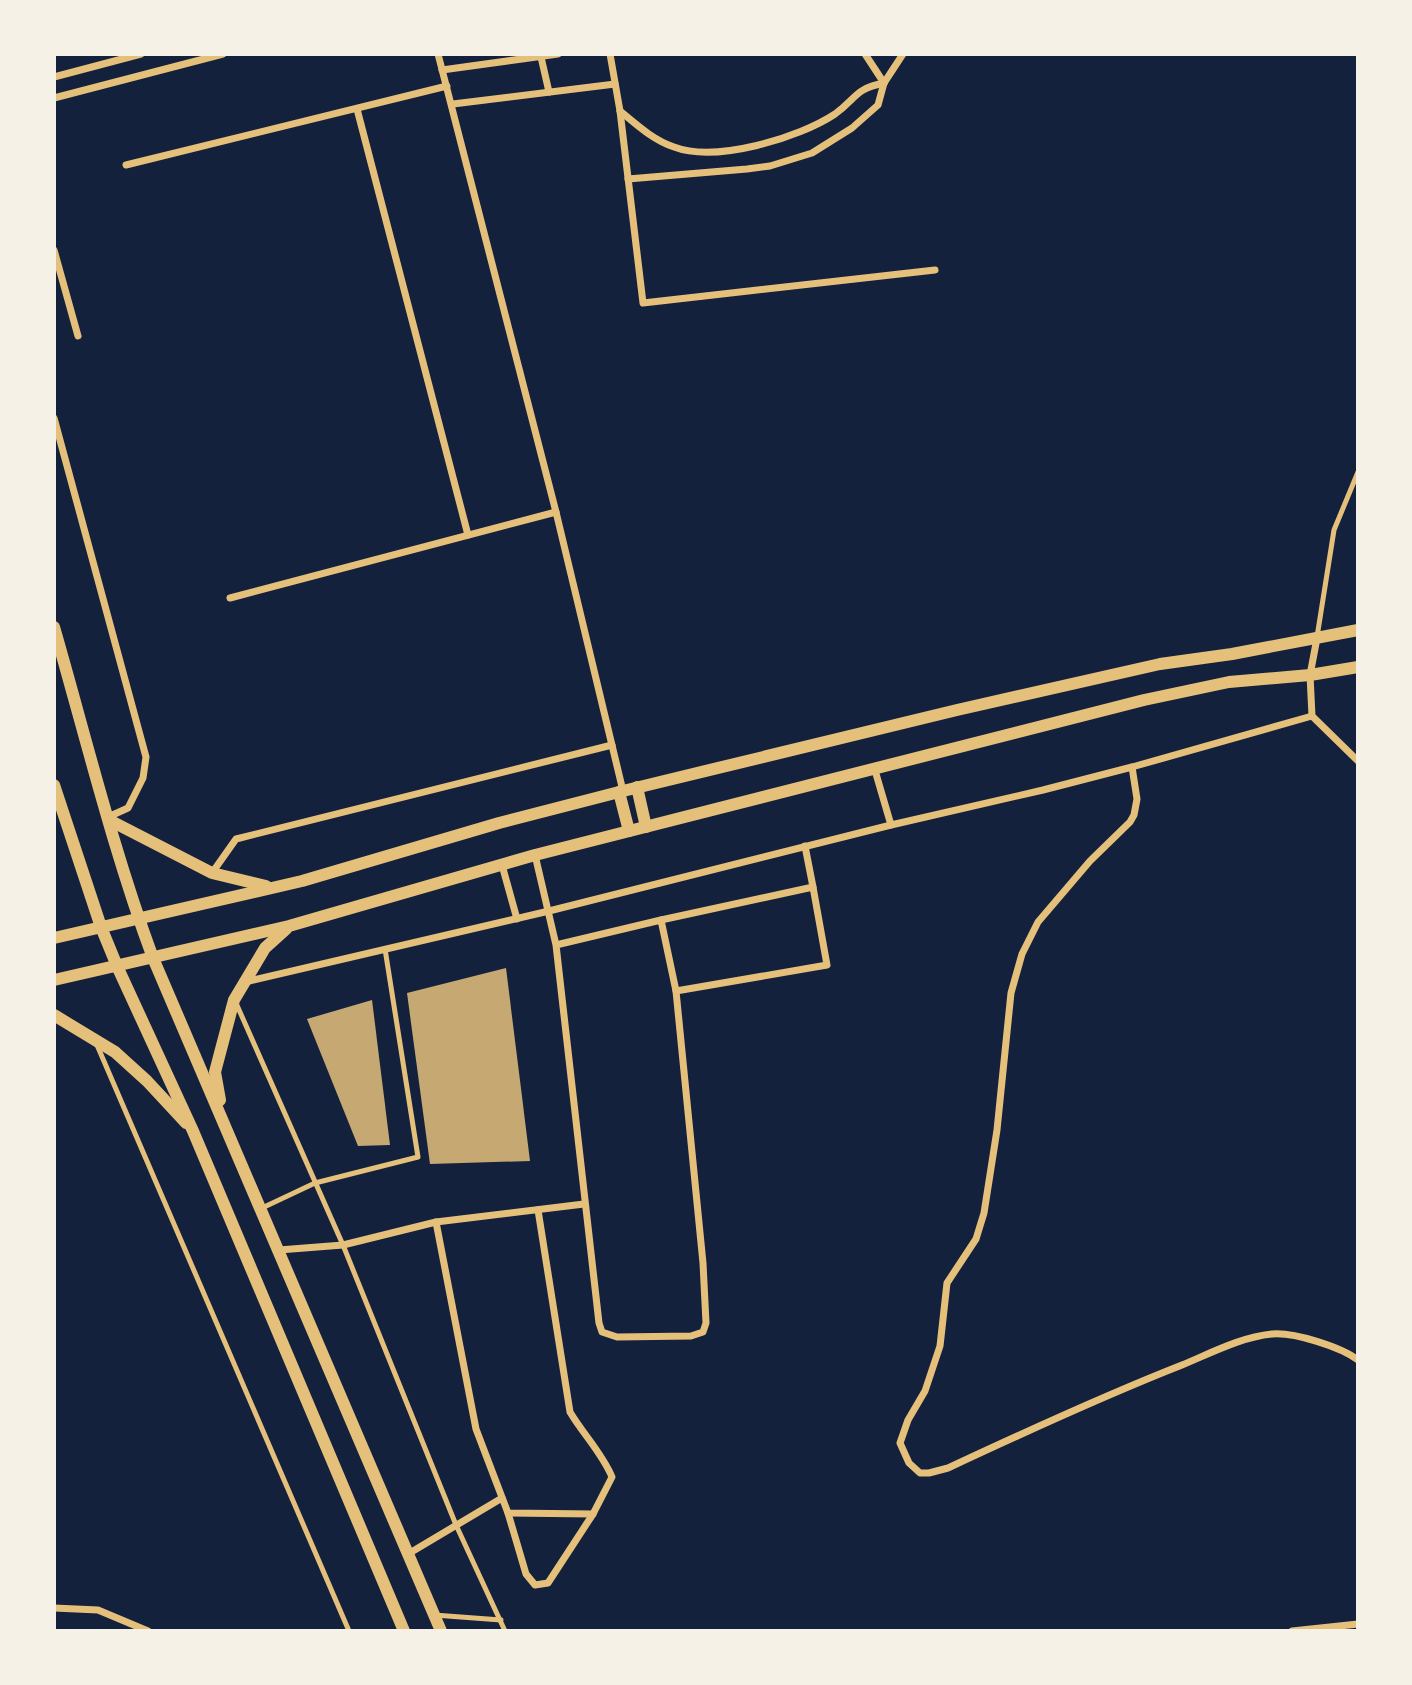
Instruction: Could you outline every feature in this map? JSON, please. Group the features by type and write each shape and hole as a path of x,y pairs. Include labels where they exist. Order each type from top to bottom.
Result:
{"street":[{"path":"54,77 141,54"},
{"path":"55,95 223,54"},
{"path":"438,54 556,512 612,745 629,831"},
{"path":"442,70 558,54"},
{"path":"610,54 620,111 642,303 935,270"},
{"path":"866,54 884,83"},
{"path":"628,179 747,169 794,160 813,153 852,128 878,105 884,83 903,54"},
{"path":"541,57 549,92"},
{"path":"620,111 655,139 677,149 717,151 781,140 835,114 864,87 884,83"},
{"path":"453,104 615,84"},
{"path":"126,165 447,86"},
{"path":"356,109 468,536"},
{"path":"54,250 78,336"},
{"path":"54,418 146,757 143,778 128,808 109,819"},
{"path":"230,598 556,512"},
{"path":"54,627 139,920 153,958 441,1631"},
{"path":"54,938 273,887 621,791 1062,686 1160,664 1244,652 1358,630"},
{"path":"1317,637 1310,675 1312,716 1358,761"},
{"path":"54,980 289,926 535,855 1156,697 1229,682 1310,675 1358,667"},
{"path":"245,982 517,919 805,846 1043,790 1312,716"},
{"path":"212,873 236,839 612,745"},
{"path":"874,767 891,825"},
{"path":"1132,767 1137,799 1130,822 1090,861 1038,922 1022,954 1008,1013 997,1130 984,1213 976,1240 947,1283 940,1346 925,1391 901,1436 901,1449 914,1469 920,1473 937,1472 1107,1395 1242,1340 1286,1334 1335,1347 1358,1360"},
{"path":"54,785 101,927 117,966 193,1130 404,1631"},
{"path":"637,788 646,827"},
{"path":"54,814 59,801"},
{"path":"109,819 212,873 273,887"},
{"path":"676,991 827,965 805,846"},
{"path":"535,855 556,945 598,1323 602,1332 617,1337 691,1336 703,1332 706,1323 703,1263 676,991 660,920"},
{"path":"502,864 517,919"},
{"path":"556,945 813,887"},
{"path":"224,1122 215,1072 234,1000 265,948 289,926"},
{"path":"54,1015 115,1052 147,1081 193,1130"},
{"path":"279,1250 343,1245 436,1222 584,1204"},
{"path":"436,1222 476,1429 508,1513 526,1574 535,1585 548,1583 593,1514 612,1476 605,1459 579,1428 570,1412 538,1210"},
{"path":"408,1554 502,1498"},
{"path":"508,1513 593,1514"},
{"path":"54,1608 98,1610 148,1631"},
{"path":"1293,1631 1358,1624"}],"lane":[{"path":"1317,637 1334,530 1358,472"},
{"path":"261,1209 315,1183 418,1157 385,949"},
{"path":"234,1000 343,1245 456,1525 505,1631"},
{"path":"94,1038 348,1631"},
{"path":"434,1615 501,1620"}],"building":[{"path":"506,968 530,1161 430,1164 407,993"},
{"path":"372,1000 390,1145 358,1146 307,1019"}]}
